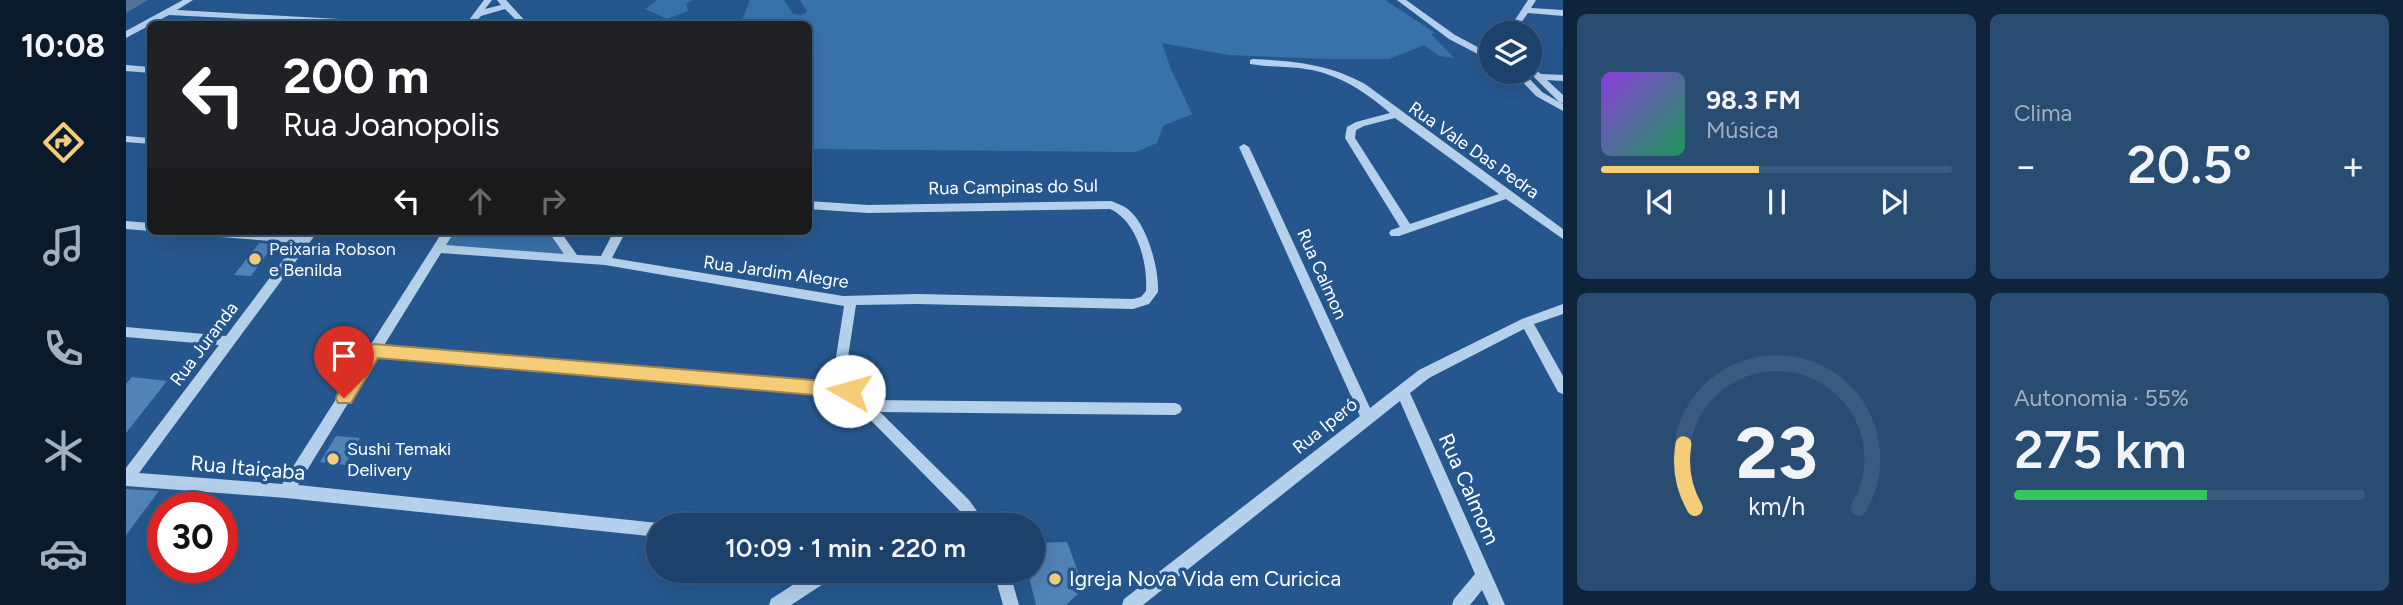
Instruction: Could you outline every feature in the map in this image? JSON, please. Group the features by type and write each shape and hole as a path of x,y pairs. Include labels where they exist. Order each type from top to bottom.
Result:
{"street":[{"path":"152,21 189,0"},
{"path":"472,21 488,0"},
{"path":"1401,0 1452,37 1479,52"},
{"path":"1518,21 1532,0"},
{"path":"477,14 504,3 521,21"},
{"path":"1524,10 1563,13"},
{"path":"169,12 324,21"},
{"path":"126,35 147,24"},
{"path":"1253,62 1327,68 1345,76 1396,114"},
{"path":"126,68 147,70"},
{"path":"1542,77 1563,78"},
{"path":"1542,79 1563,100"},
{"path":"1529,84 1539,94 1563,108"},
{"name":"Rua Vale Das Pedra","path":"1407,229 1350,138 1352,129 1360,124 1396,114 1563,235"},
{"path":"126,139 147,141"},
{"name":"Rua Calmon","path":"1244,147 1367,416"},
{"path":"1395,233 1509,194"},
{"name":"Rua Campinas do Sul","path":"812,205 868,209 1111,205 1128,214 1135,225 1152,274 1153,288 1150,296"},
{"path":"126,225 147,228"},
{"name":"Rua Juranda","path":"126,479 308,235"},
{"path":"286,491 447,235"},
{"path":"557,235 574,258"},
{"path":"605,261 618,235"},
{"name":"Rua Jardim Alegre","path":"438,249 605,261 850,301 1016,300 1118,305 1140,303 1150,296"},
{"path":"847,389 842,357 850,301"},
{"name":"Rua Iperó","path":"1130,605 1423,374 1526,322 1563,309"},
{"path":"1526,322 1563,388"},
{"path":"126,332 228,341"},
{"path":"374,351 847,389 970,513"},
{"name":"Rua Calmom","path":"1402,390 1497,605"},
{"path":"866,406 1175,409"},
{"name":"Rua Itaiçaba","path":"126,479 286,491 646,529"},
{"path":"1460,605 1484,576"},
{"path":"777,605 811,583"},
{"path":"1004,583 1011,605"}],"shaded area":[{"path":"657,0 693,0 686,4 688,11 667,19 645,9"},
{"path":"750,0 784,0 793,14 801,15 807,12 800,0 1385,0 1435,33 1431,34 1454,58 1439,56 1424,45 1389,59 1329,59 1228,55 1162,43 1192,114 1163,126 1157,143 1136,152 813,149 812,21 742,20"},
{"path":"449,235 557,235 574,258 441,248"}],"building":[{"name":"Peixaria Robson e Benilda","path":"259,243 274,244 251,276 234,275"},
{"path":"132,377 167,381 126,433 126,384"},
{"path":"336,436 360,438 345,465 320,462"},
{"path":"126,489 159,491 147,492 147,507 126,535"},
{"name":"Igreja Nova Vida em Curicica","path":"1067,542 1084,588 1066,605 1036,605 1030,583 1045,583 1045,543"}],"waterway":[{"path":"126,8 139,0"}],"place":[{"name":"Peixaria Robson e Benilda","path":"255,259"},
{"name":"Sushi Temaki Delivery","path":"333,459"},
{"name":"Igreja Nova Vida em Curicica","path":"1055,579"}],"route":[{"path":"344,398 374,351 849,391"}]}
